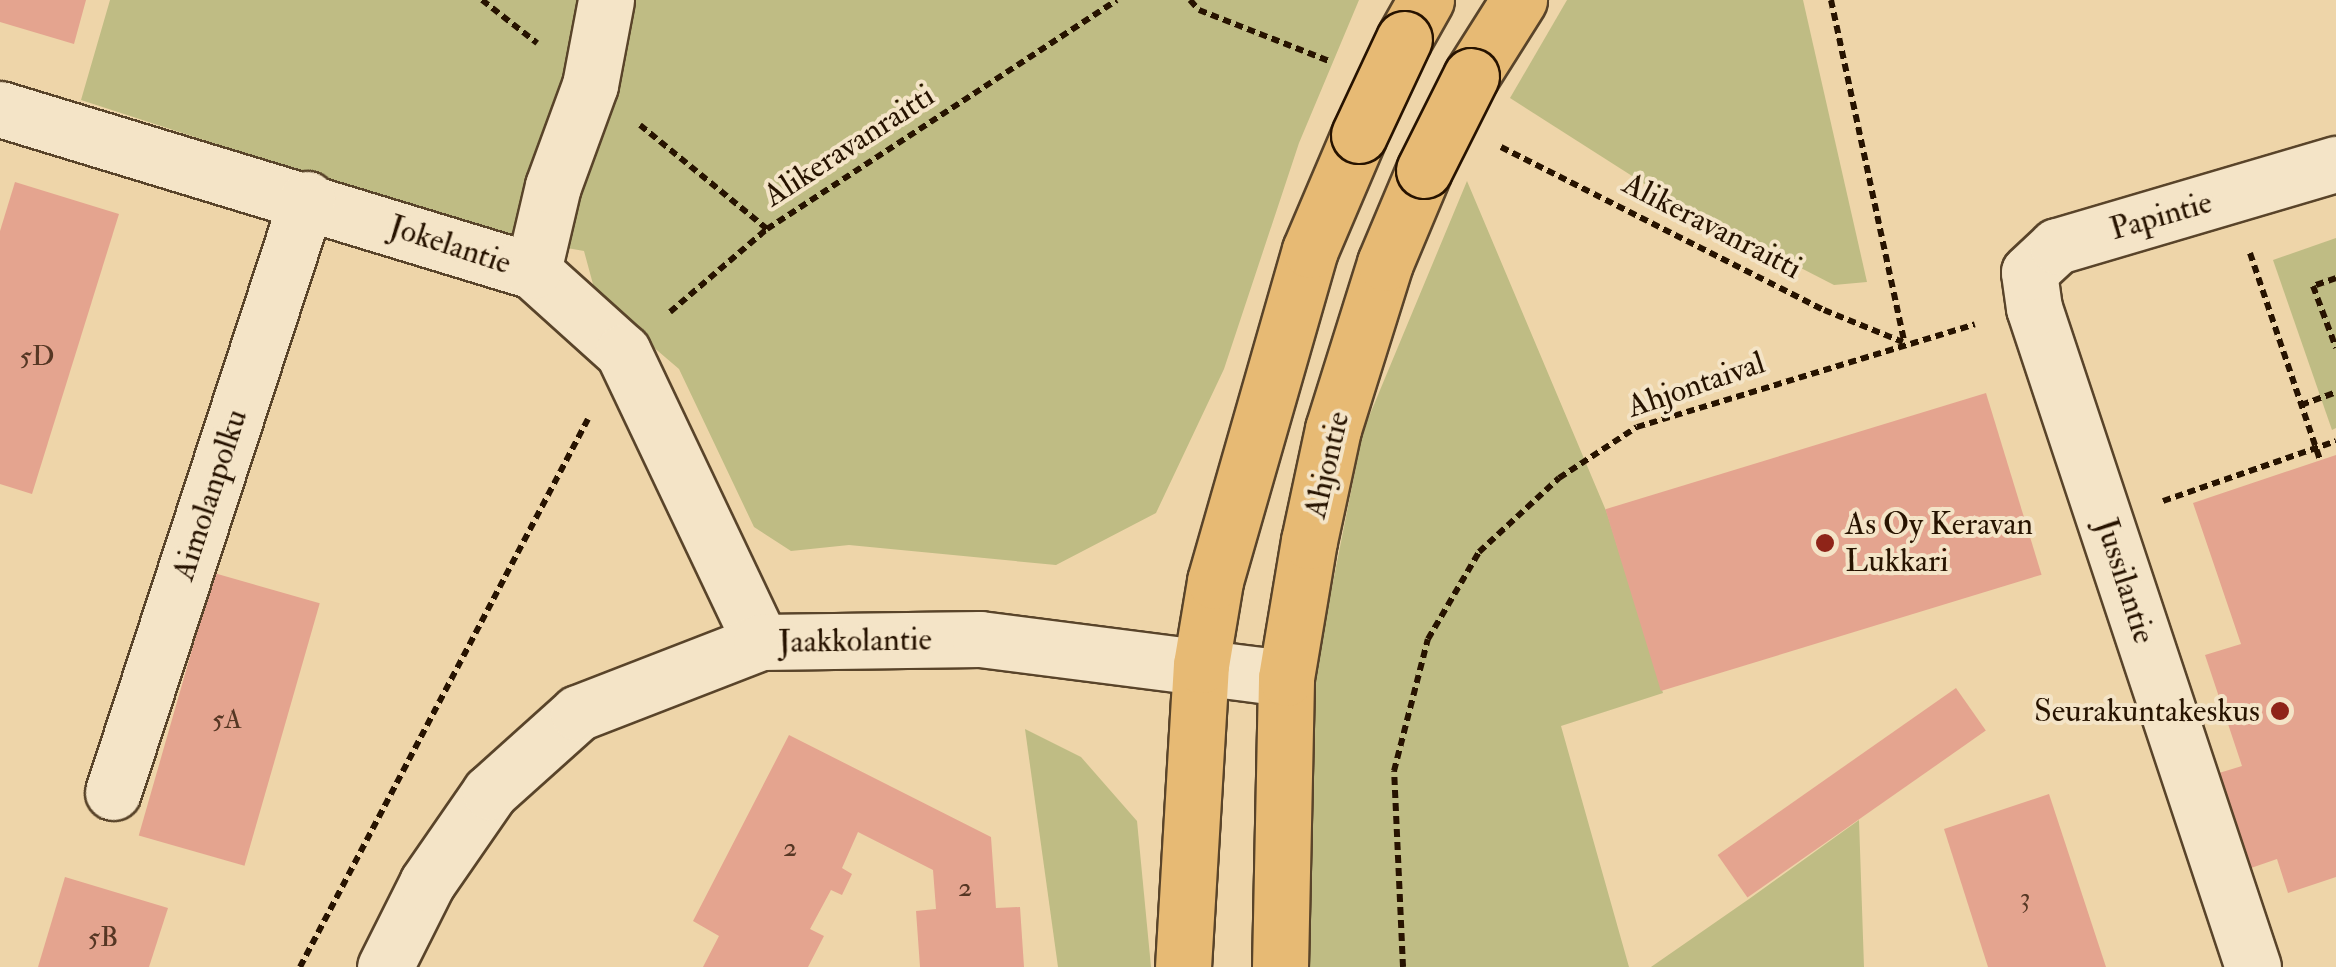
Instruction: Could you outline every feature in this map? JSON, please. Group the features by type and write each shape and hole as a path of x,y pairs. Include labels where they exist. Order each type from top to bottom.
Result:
{"main road":[{"name":"Ahjontie","path":"1280,967 1286,678 1333,428 1385,263 1424,170 1471,76 1518,0"},
{"path":"1183,967 1201,665 1215,581 1310,250 1359,134 1415,20"}],"street":[{"path":"533,271 553,186 590,85 606,0"},
{"name":"Jokelantie","path":"0,110 307,199 533,271 623,352 761,642"},
{"name":"Papintie","path":"2034,308 2030,272 2056,246 2336,164"},
{"name":"Aimolanpolku","path":"113,792 307,199"},
{"name":"Jussilantie","path":"2034,308 2253,967"},
{"name":"Jaakkolantie","path":"385,967 427,883 490,792 578,712 761,642 980,639 1286,678"}],"path":[{"name":"Alikeravanraitti","path":"623,352 767,229 1117,0"},
{"path":"1190,0 1339,66"},
{"path":"1831,0 1904,342"},
{"name":"Alikeravanraitti","path":"1500,146 1824,310 1904,342"},
{"path":"2246,242 2320,460"},
{"path":"2336,278 2314,286 2336,348"},
{"name":"Ahjontaival","path":"1404,967 1394,771 1428,639 1479,552 1559,478 1637,427 1904,342 2034,308"},
{"path":"300,967 623,352"},
{"path":"2301,405 2336,392"},
{"path":"2105,522 2336,440"}],"shaded area":[{"path":"110,0 1359,0 1299,143 1224,369 1156,513 1056,565 849,545 791,551 754,527 679,369 597,299 584,251 499,236 81,100"},
{"path":"1567,0 1803,0 1867,282 1834,285 1676,204 1510,98"},
{"path":"1467,181 1607,513 1663,693 1561,726 1629,967 1302,967 1306,718 1363,431"},
{"path":"2336,238 2336,428 2332,430 2273,260"},
{"path":"1025,729 1081,757 1137,821 1151,967 1058,967"},
{"path":"1859,820 1864,967 1651,967 1749,899"}],"building":[{"path":"0,0 86,0 74,44 0,22"},
{"path":"15,182 119,214 32,494 0,484 0,231"},
{"name":"As Oy Keravan Lukkari","path":"1986,393 2042,575 1661,691 1605,509"},
{"name":"Seurakuntakeskus","path":"2336,455 2336,877 2288,893 2277,859 2251,868 2219,773 2242,766 2205,655 2241,644 2193,503"},
{"path":"214,573 320,603 244,866 139,835"},
{"path":"1956,688 1986,731 1747,898 1718,855"},
{"path":"789,735 991,837 996,908 1020,907 1024,967 920,967 916,911 936,909 933,870 858,832 842,868 852,874 842,895 831,890 810,929 824,936 808,967 703,967 719,936 693,921"},
{"path":"2049,794 2106,967 1988,967 1944,829"},
{"path":"65,877 168,908 149,967 38,967"}],"place":[{"name":"As Oy Keravan Lukkari","path":"1825,543"},
{"name":"Seurakuntakeskus","path":"2280,711"}]}
